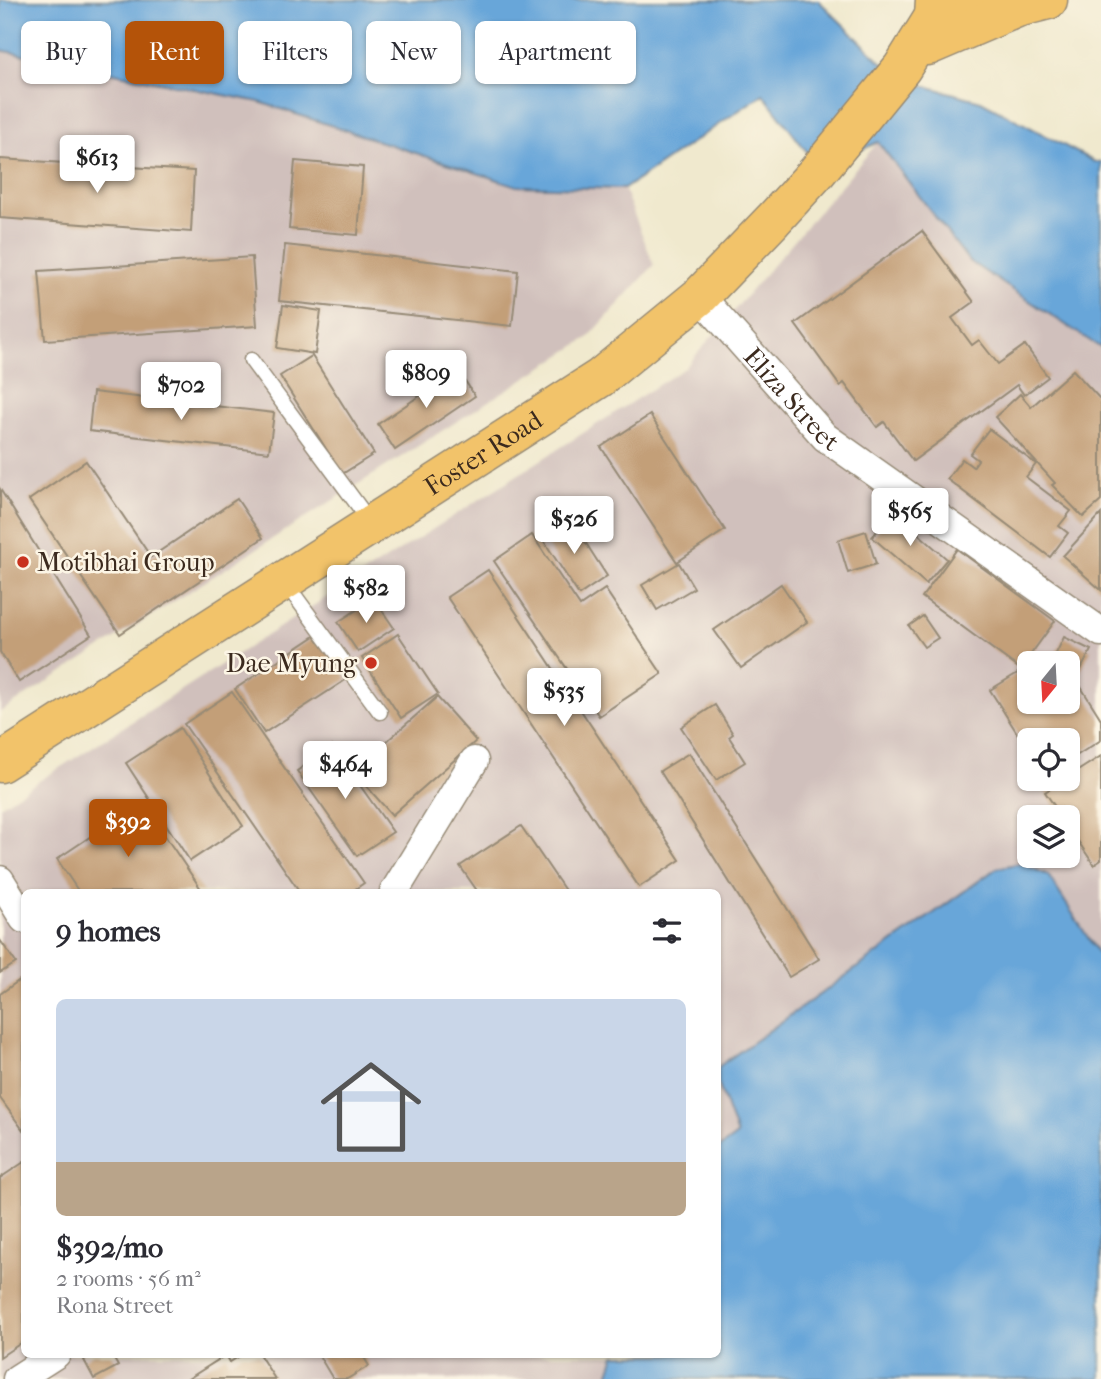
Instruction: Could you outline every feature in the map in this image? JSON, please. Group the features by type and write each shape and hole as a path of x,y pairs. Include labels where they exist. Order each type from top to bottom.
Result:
{"main road":[{"name":"Foster Road","path":"0,763 600,378 700,296 817,172 929,26 979,0"},
{"path":"929,26 1017,9 1048,0"}],"street":[{"name":"Eliza Street","path":"700,296 825,437 1101,632"},
{"path":"396,889 474,761"},
{"path":"0,880 21,914"},
{"path":"16,1379 50,1358"}],"lane":[{"path":"251,360 372,524"},
{"path":"284,581 380,712"}],"shaded area":[{"path":"0,50 21,54 21,84 111,84 111,72 125,75 125,84 169,84 259,102 517,186 624,189 654,265 588,338 0,712"},
{"path":"878,142 969,261 1101,348 1101,958 1048,875 1033,868 1080,868 1080,805 1017,805 1017,864 998,868 721,1065 721,889 21,889 21,1358 614,1358 609,1373 613,1379 0,1379 0,806 685,368"},
{"path":"721,1091 738,1136 721,1147"}],"water":[{"path":"0,0 818,0 899,79 981,101 1095,162 1101,162 1101,348 969,261 878,142 820,169 763,94 624,189 517,186 259,102 169,84 224,84 224,21 125,21 125,75 111,72 111,21 21,21 21,54 0,50"},
{"path":"1017,864 1017,868 1032,868 1048,875 1101,958 1101,1379 613,1379 609,1373 614,1358 721,1358 721,1147 737,1135 721,1091 721,1065 997,868"}],"building":[{"path":"0,159 194,171 191,232 0,218"},
{"path":"295,161 363,167 358,235 289,229"},
{"path":"922,231 974,302 952,318 972,345 979,340 998,364 1025,345 1048,377 1024,395 1017,385 913,461 884,422 877,427 844,383 840,386 795,324"},
{"path":"285,245 518,271 512,326 279,301"},
{"path":"252,257 257,326 45,340 39,271"},
{"path":"283,305 321,311 315,354 277,348"},
{"path":"312,356 374,454 342,474 280,376"},
{"path":"458,370 475,396 395,450 378,424"},
{"path":"1073,370 1101,400 1101,501 1083,517 1052,485 1055,483 995,417 1020,394 1031,407"},
{"path":"93,392 274,413 269,452 89,431"},
{"path":"650,415 725,530 677,562 601,447"},
{"path":"989,429 1036,464 1026,477 1071,511 1059,526 1068,533 1050,557 947,479 962,459 973,467 978,460 970,454"},
{"path":"86,461 151,557 237,499 263,538 120,634 29,500"},
{"name":"Motibhai Group","path":"0,489 91,635 19,682 0,652"},
{"path":"894,512 947,559 926,584 872,537"},
{"path":"1101,514 1101,590 1063,556"},
{"path":"569,517 607,576 579,595 540,535"},
{"path":"866,531 876,564 848,573 838,540"},
{"path":"532,535 580,606 605,589 662,674 599,716 494,561"},
{"path":"957,549 1055,621 1033,651 1017,651 1017,667 922,597"},
{"path":"679,563 694,588 657,610 642,585"},
{"path":"488,570 680,860 639,887 447,597"},
{"path":"781,584 807,622 741,668 714,630"},
{"path":"374,599 394,628 358,652 338,622"},
{"path":"923,616 938,638 924,647 909,626"},
{"path":"318,634 347,679 264,733 235,689"},
{"path":"398,634 438,694 401,718 362,658"},
{"path":"1064,637 1091,650 1080,671 1080,651 1057,651"},
{"path":"1017,673 1017,714 1080,714 1080,686 1101,719 1101,740 1080,753 1080,728 1017,728 1017,733 990,690"},
{"path":"232,692 364,883 355,889 298,889 184,724"},
{"path":"437,697 476,741 392,815 353,771"},
{"path":"715,705 733,734 729,737 745,762 716,780 681,727"},
{"path":"180,728 243,826 190,861 126,763"},
{"path":"332,746 393,832 357,856 297,771"},
{"path":"689,753 819,959 789,977 660,771"},
{"path":"1101,756 1101,860 1094,865 1080,844 1080,805 1054,805 1045,792 1080,791 1080,770"},
{"path":"142,802 201,889 77,889 57,859"},
{"path":"521,826 564,889 476,889 460,866"},
{"path":"0,940 16,963 0,973"},
{"path":"21,979 21,1127 0,1098 0,994"},
{"path":"21,1164 21,1343 0,1357 0,1178"},
{"path":"113,1358 118,1366 94,1379 84,1360"},
{"path":"221,1358 228,1358 230,1362 236,1358 262,1358 275,1379 188,1379"},
{"path":"320,1358 364,1358 369,1366 347,1379 333,1379"}],"place":[{"name":"Motibhai Group","path":"23,562"},
{"name":"Dae Myung","path":"371,663"}]}
